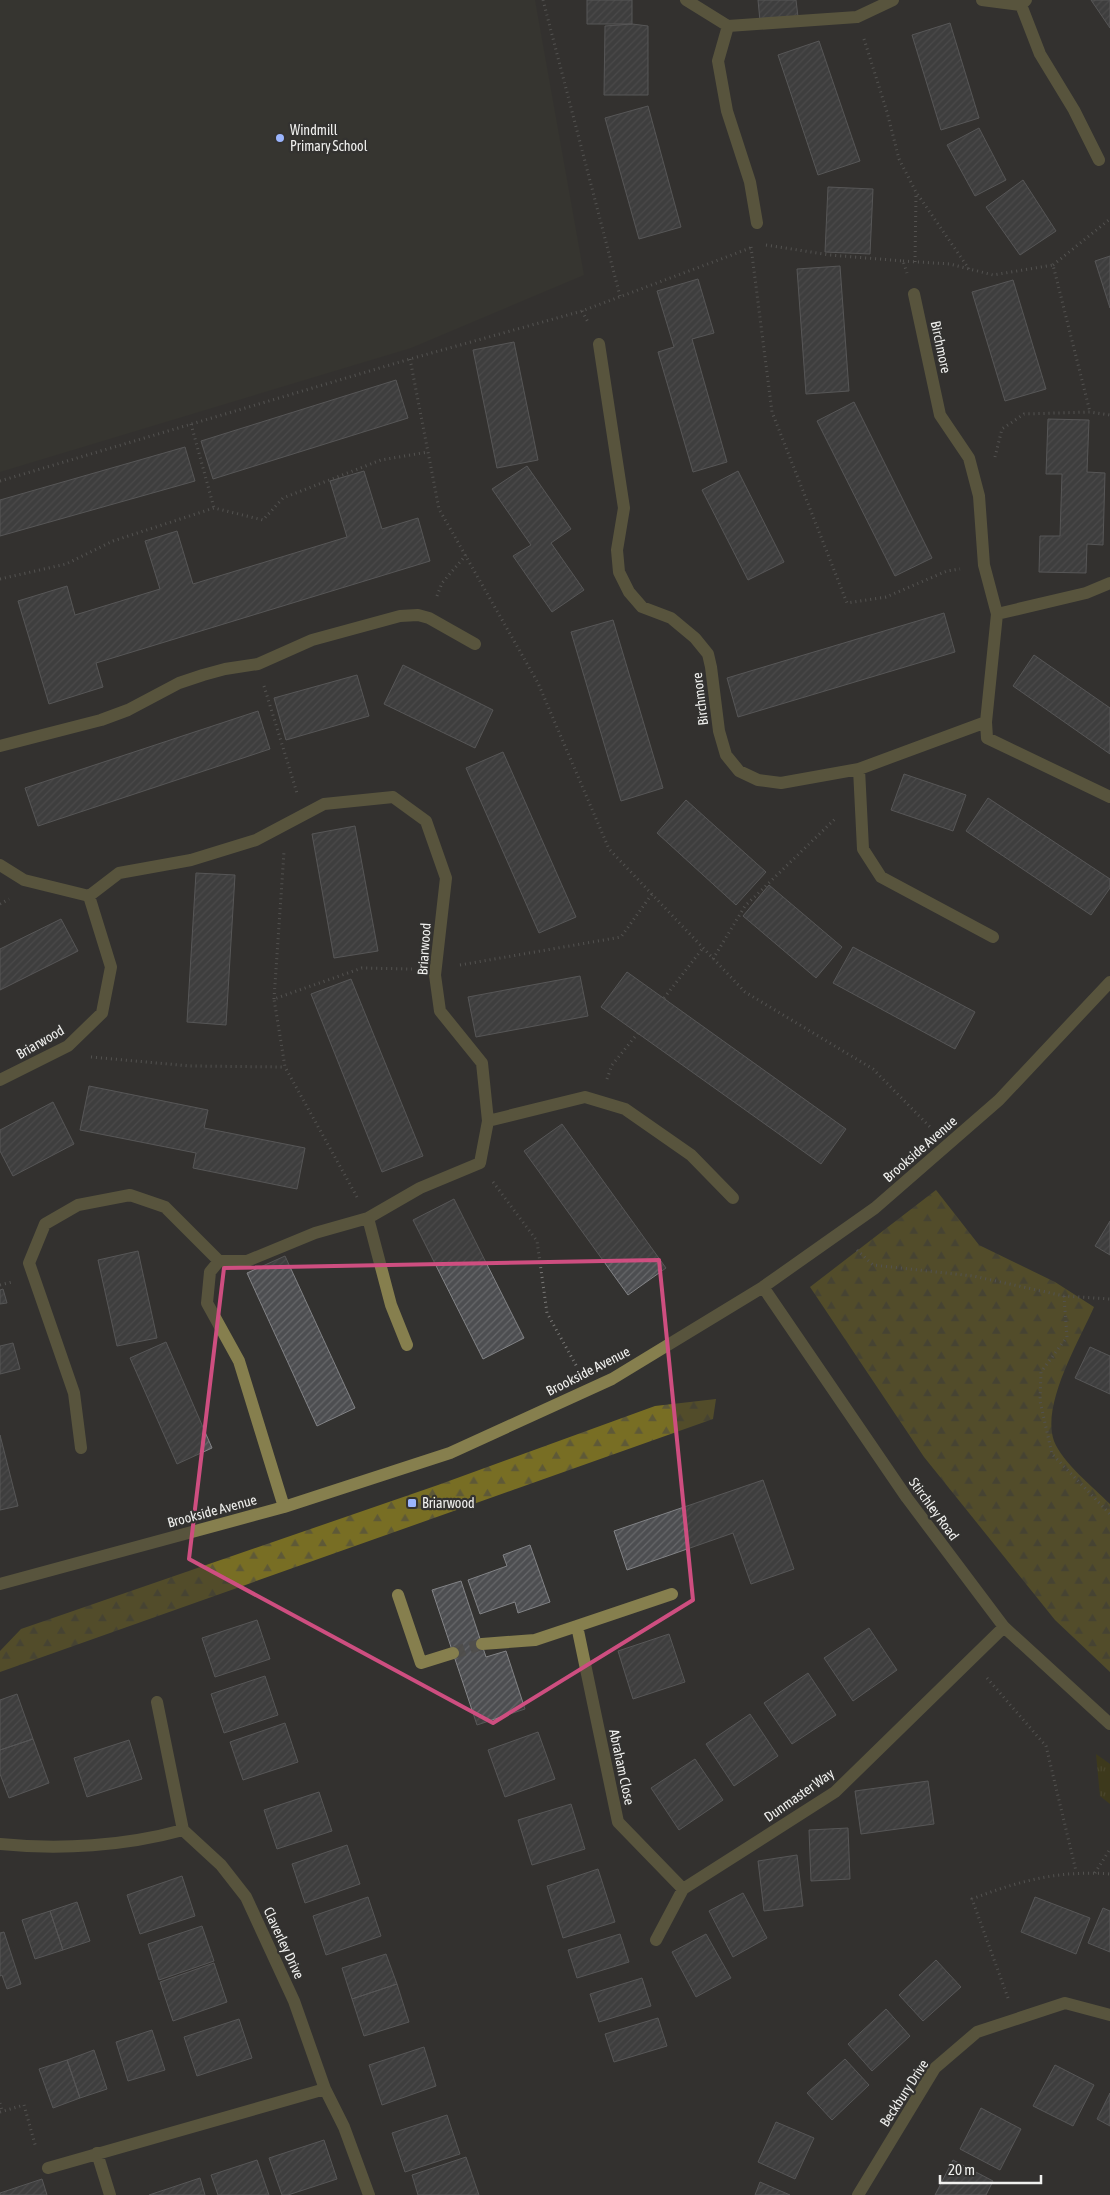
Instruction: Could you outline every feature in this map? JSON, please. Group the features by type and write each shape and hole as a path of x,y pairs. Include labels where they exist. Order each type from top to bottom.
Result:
{"street":[{"path":"686,0 728,26 857,17 892,0"},
{"path":"982,0 1023,3 1040,54 1074,110 1099,160"},
{"path":"728,26 718,61 727,111 750,182 757,223"},
{"name":"Birchmore","path":"599,344 624,508 617,550 620,572 629,592 642,607 672,618 695,638 708,654 719,731 726,755 739,771 758,780 781,783 859,768 986,722 997,614 984,565 979,496 969,458 940,415 914,294"},
{"path":"997,614 1086,594 1109,585"},
{"path":"0,746 119,714 179,683 225,669 258,664 312,640 400,616 418,615 429,618 475,644"},
{"path":"986,722 987,738 1110,797"},
{"path":"859,768 863,849 881,877 993,937"},
{"name":"Briarwood","path":"0,1080 68,1046 102,1012 111,967 89,896 119,873 191,860 256,840 324,804 393,797 426,821 446,878 435,969 440,1011 482,1063 488,1121 480,1163"},
{"path":"0,865 24,880 89,896"},
{"name":"Brookside Avenue","path":"0,1584 284,1507 450,1453 612,1379 763,1287 875,1208 998,1100 1110,982"},
{"path":"488,1121 584,1097 625,1109 691,1155 733,1198"},
{"path":"284,1507 238,1361 207,1303 210,1272 220,1261 247,1260 315,1233 368,1218 420,1188 480,1163"},
{"path":"81,1448 74,1393 29,1263 45,1224 78,1205 130,1195 165,1207 220,1261"},
{"path":"368,1218 391,1305 407,1345"},
{"name":"Stirchley Road","path":"763,1287 907,1498 1004,1627 1110,1724"},
{"path":"482,1644 535,1640 672,1594"},
{"path":"398,1595 421,1663 453,1653"},
{"name":"Abraham Close","path":"577,1626 618,1822 683,1889"},
{"name":"Dunmaster Way","path":"656,1940 683,1889 835,1792 1004,1627"},
{"path":"0,1844 37,1848 146,1840 183,1830 157,1702"},
{"name":"Claverley Drive","path":"183,1830 221,1865 246,1898 294,2001 325,2089 344,2127 369,2195"},
{"name":"Beckbury Drive","path":"858,2195 935,2068 978,2032 1066,2004 1110,2014"},
{"path":"48,2168 325,2089"},
{"path":"97,2153 110,2195"}],"path":[{"path":"543,0 620,296"},
{"path":"857,17 887,112 899,159 916,192 969,269"},
{"path":"914,262 916,192"},
{"path":"0,481 410,359 582,311 760,244 830,255 950,264 993,275 1053,265 1110,219"},
{"path":"752,247 772,412 847,603 886,597 947,571 984,565"},
{"path":"903,261 914,294"},
{"path":"1053,265 1090,412"},
{"path":"410,359 439,509 538,683 609,849 745,992 873,1069 933,1130"},
{"path":"972,471 994,462 1002,429 1024,414 1090,412 1110,415"},
{"path":"191,424 214,508"},
{"path":"0,579 66,564 113,541 214,508 263,520 283,498 381,460 428,452"},
{"path":"429,618 442,583 466,556"},
{"path":"258,664 304,815"},
{"path":"714,959 745,906 835,818 860,804"},
{"path":"280,827 285,857 274,999 285,1067 368,1218"},
{"path":"274,999 362,968 435,969 621,937 652,894"},
{"path":"664,998 703,948"},
{"path":"598,1101 612,1065 638,1033"},
{"path":"68,1046 87,1056 190,1066 285,1067"},
{"path":"480,1163 537,1241 548,1313 577,1367"},
{"path":"840,1233 873,1265 973,1276 1064,1296 1110,1299"},
{"path":"1064,1296 1067,1336 1041,1372 1040,1401 1052,1454 1110,1514"},
{"path":"971,1660 1046,1746 1076,1871"},
{"path":"1095,1872 1110,1849"},
{"path":"1016,2019 972,1899 1013,1883 1076,1871 1110,1874"},
{"path":"0,2103 1,2112 24,2105 37,2152 48,2168"}],"highlighted area":[{"path":"659,1260 693,1600 493,1723 189,1559 224,1268"}],"shaded area":[{"name":"Windmill Primary School","path":"0,0 535,0 584,275 411,348 0,472"}],"green space":[{"path":"936,1190 979,1245 1055,1282 1094,1307 1071,1355 1057,1392 1051,1426 1054,1441 1064,1457 1110,1504 1110,1672 1055,1620 924,1457 810,1287"},
{"path":"716,1399 713,1419 0,1672 0,1651 21,1629 438,1485 655,1406"},
{"path":"1096,1754 1110,1764 1110,1804 1100,1796"}],"building":[{"path":"587,0 632,0 632,24 587,24"},
{"path":"758,0 796,0 798,17 760,21"},
{"path":"1091,0 1110,0 1110,28"},
{"path":"950,23 979,118 941,130 912,35"},
{"path":"632,24 648,26 648,95 604,95 605,26"},
{"path":"819,41 860,161 818,175 778,55"},
{"path":"648,106 681,227 639,239 605,118"},
{"path":"979,128 1006,180 975,196 947,145"},
{"path":"1023,180 1056,231 1020,255 986,207"},
{"path":"828,187 873,189 870,254 825,252"},
{"path":"1110,256 1110,308 1095,261"},
{"path":"840,266 849,391 806,394 797,269"},
{"path":"698,279 714,333 692,339 727,462 693,472 658,352 674,347 657,291"},
{"path":"1013,280 1046,389 1005,401 972,292"},
{"path":"514,342 538,460 497,468 473,350"},
{"path":"396,380 408,418 213,479 201,441"},
{"path":"854,402 932,558 895,576 817,421"},
{"path":"1048,419 1089,420 1087,472 1105,473 1103,545 1087,544 1086,573 1039,572 1040,536 1060,536 1062,474 1046,474"},
{"path":"185,447 195,481 0,536 0,500"},
{"path":"527,466 571,529 551,543 584,590 552,612 513,556 531,545 492,489"},
{"path":"364,471 382,529 418,518 430,561 96,663 103,687 49,704 18,601 67,586 75,615 160,589 145,541 177,531 193,584 347,537 330,481"},
{"path":"738,471 784,562 748,580 702,490"},
{"path":"944,613 955,652 738,717 727,678"},
{"path":"613,620 663,788 621,801 571,632"},
{"path":"1034,655 1110,708 1110,754 1013,686"},
{"path":"403,665 493,710 475,748 384,704"},
{"path":"357,675 369,716 286,740 274,698"},
{"path":"258,711 270,749 38,826 25,788"},
{"path":"503,752 576,917 539,933 466,768"},
{"path":"904,774 966,795 953,831 891,810"},
{"path":"988,798 1110,879 1110,888 1091,915 966,831"},
{"path":"686,800 766,872 736,905 657,833"},
{"path":"355,826 378,951 334,958 312,834"},
{"path":"196,873 235,875 226,1025 187,1022"},
{"path":"769,885 842,947 816,978 743,916"},
{"path":"61,919 78,951 0,990 0,949"},
{"path":"853,947 975,1012 955,1049 833,983"},
{"path":"627,972 846,1129 821,1164 601,1007"},
{"path":"580,976 588,1016 476,1037 468,997"},
{"path":"351,979 423,1156 382,1172 311,994"},
{"path":"89,1086 208,1110 204,1128 305,1148 297,1189 193,1168 196,1153 80,1130"},
{"path":"53,1102 74,1144 13,1176 0,1151 0,1130"},
{"path":"562,1124 666,1268 628,1295 524,1151"},
{"path":"454,1199 524,1338 483,1359 413,1220"},
{"path":"1110,1221 1110,1255 1095,1246"},
{"path":"138,1251 157,1338 117,1346 98,1260"},
{"path":"285,1256 355,1408 317,1426 247,1273"},
{"path":"3,1289 7,1303 0,1304 0,1290"},
{"path":"166,1342 212,1448 177,1464 130,1358"},
{"path":"13,1343 20,1369 0,1374 0,1346"},
{"path":"1090,1347 1110,1356 1110,1394 1075,1378"},
{"path":"0,1435 18,1506 0,1510"},
{"path":"763,1480 794,1569 751,1584 733,1533 627,1570 614,1531"},
{"path":"530,1545 550,1602 518,1613 515,1602 480,1614 468,1580 507,1566 503,1555"},
{"path":"461,1581 486,1657 506,1651 525,1709 477,1725 432,1590"},
{"path":"257,1620 270,1659 215,1677 202,1638"},
{"path":"869,1628 897,1670 853,1701 824,1658"},
{"path":"669,1634 685,1682 633,1699 618,1651"},
{"path":"808,1673 836,1715 792,1744 764,1703"},
{"path":"265,1676 278,1715 224,1733 211,1694"},
{"path":"17,1694 33,1739 0,1750 0,1700"},
{"path":"750,1714 778,1756 734,1786 706,1744"},
{"path":"285,1723 298,1762 243,1780 230,1742"},
{"path":"538,1732 555,1779 505,1797 488,1750"},
{"path":"33,1739 49,1783 9,1798 0,1774 0,1750"},
{"path":"129,1740 142,1779 87,1797 74,1758"},
{"path":"695,1759 723,1800 679,1830 651,1788"},
{"path":"928,1781 934,1824 861,1834 855,1791"},
{"path":"319,1792 332,1831 277,1849 264,1810"},
{"path":"571,1804 585,1849 532,1865 518,1820"},
{"path":"848,1828 850,1879 811,1881 809,1830"},
{"path":"347,1845 360,1884 305,1903 292,1864"},
{"path":"797,1855 803,1906 764,1911 758,1861"},
{"path":"598,1869 615,1922 563,1938 547,1886"},
{"path":"182,1876 195,1916 140,1934 127,1895"},
{"path":"743,1893 767,1938 733,1957 709,1911"},
{"path":"368,1897 381,1936 326,1955 313,1916"},
{"path":"1035,1897 1090,1918 1076,1954 1021,1932"},
{"path":"77,1902 90,1941 63,1950 50,1911"},
{"path":"1103,1908 1110,1911 1110,1952 1088,1943"},
{"path":"50,1911 63,1950 35,1959 22,1920"},
{"path":"202,1926 214,1961 159,1980 148,1944"},
{"path":"4,1932 21,1984 7,1989 2,1975 0,1976 0,1933"},
{"path":"620,1934 629,1962 577,1978 568,1950"},
{"path":"706,1934 731,1978 696,1997 672,1952"},
{"path":"386,1954 397,1984 352,1999 342,1968"},
{"path":"936,1960 961,1987 923,2021 899,1995"},
{"path":"214,1963 227,2002 173,2021 160,1982"},
{"path":"642,1978 651,2006 599,2022 590,1994"},
{"path":"397,1984 409,2022 364,2036 352,1999"},
{"path":"886,2009 910,2036 872,2071 848,2044"},
{"path":"658,2018 667,2046 614,2062 605,2034"},
{"path":"239,2019 252,2058 197,2076 184,2037"},
{"path":"152,2030 165,2070 128,2081 116,2042"},
{"path":"424,2047 436,2086 382,2105 369,2065"},
{"path":"94,2050 107,2089 80,2098 67,2060"},
{"path":"845,2059 869,2085 832,2120 807,2093"},
{"path":"67,2060 80,2098 53,2108 39,2069"},
{"path":"1055,2065 1094,2085 1073,2126 1033,2106"},
{"path":"1110,2093 1110,2126 1097,2119"},
{"path":"981,2108 1021,2129 1000,2170 960,2149"},
{"path":"447,2115 460,2154 405,2172 392,2133"},
{"path":"776,2122 814,2138 795,2179 758,2162"},
{"path":"324,2140 337,2179 288,2195 282,2195 269,2158"},
{"path":"466,2157 479,2195 418,2195 412,2175"},
{"path":"257,2160 269,2195 218,2195 211,2175"},
{"path":"953,2160 993,2181 986,2195 935,2195"},
{"path":"200,2178 205,2195 149,2195"},
{"path":"42,2179 47,2195 0,2195 0,2193"},
{"path":"760,2182 790,2195 755,2195"}],"tunnel":[{"path":"453,1653 482,1644"}],"place":[{"name":"Windmill Primary School","path":"280,138"},
{"name":"Briarwood","path":"412,1503"}]}
